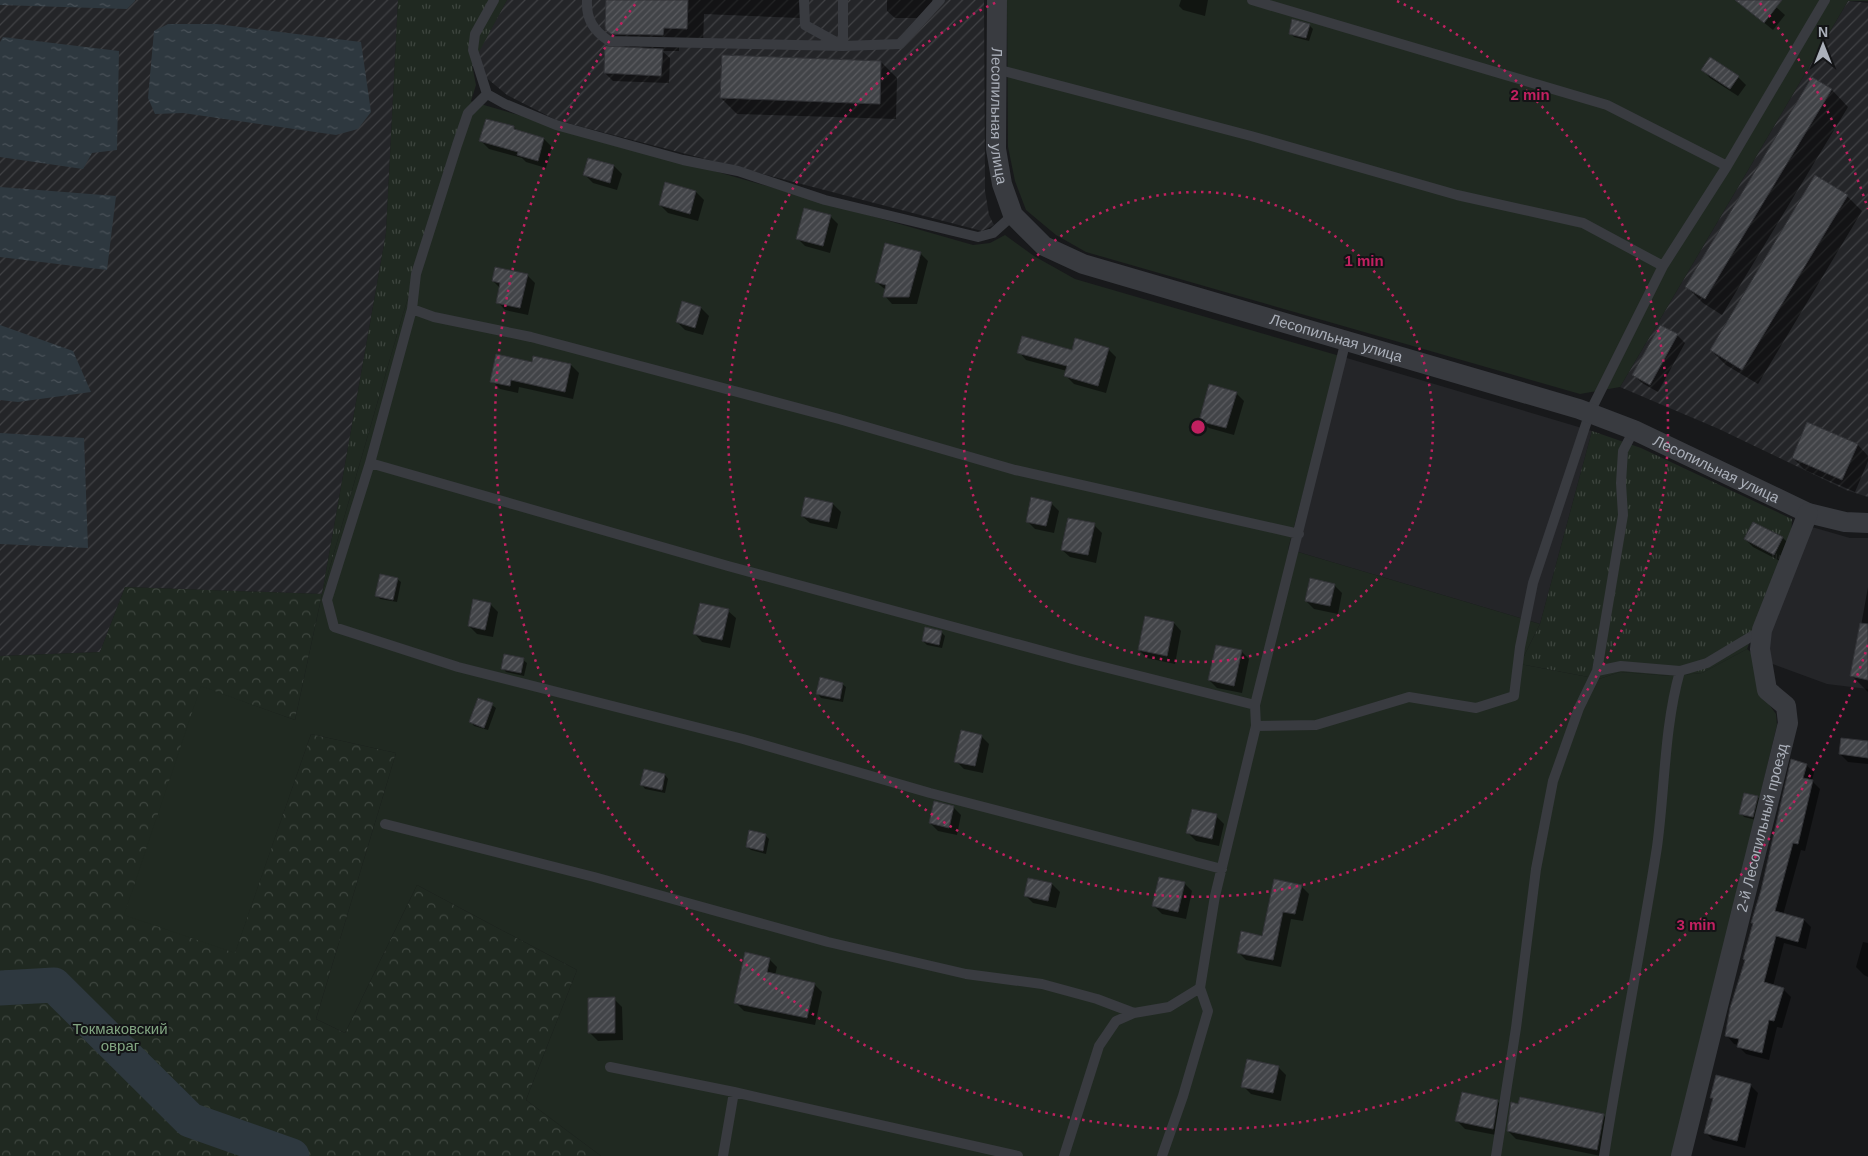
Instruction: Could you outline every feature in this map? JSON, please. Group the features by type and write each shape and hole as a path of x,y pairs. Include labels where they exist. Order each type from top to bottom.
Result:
{"street":[{"name":"Лесопильная улица","path":"997,0 996,149 1002,184 1013,215 1044,246 1083,264 1590,412 1634,430 1808,513 1845,522 1868,523"},
{"name":"2-й Лесопильный проезд","path":"1681,1156 1788,723 1786,706 1767,690 1760,649 1762,630 1808,513"}],"lane":[{"path":"494,0 475,34 473,50 487,94 505,104 556,125 683,160 738,171 825,200 978,237 993,233 1013,215"},
{"path":"587,0 586,11 596,32 608,41 843,46 900,44 940,0"},
{"path":"804,0 805,25 843,46"},
{"path":"843,0 843,46"},
{"path":"1252,0 1607,106 1727,166"},
{"path":"1256,726 1316,725 1409,697 1476,708 1514,696 1520,647 1533,583 1590,412 1663,266 1727,166 1825,0"},
{"path":"996,69 1251,136 1457,195 1583,223 1663,266"},
{"path":"487,94 468,113 416,274 412,309 370,463 327,600 334,627 458,666 743,739 930,793 1222,869"},
{"path":"412,309 434,317 570,347 839,419 1016,470 1299,534"},
{"path":"1162,1156 1183,1096 1208,1011 1200,988 1215,896 1256,726 1254,705 1299,534 1346,340"},
{"path":"1496,1156 1516,1028 1536,869 1553,781 1580,708 1597,671 1623,515 1621,483 1623,451 1634,430"},
{"path":"370,463 728,566 1076,660 1254,705"},
{"path":"1597,671 1621,666 1680,671 1707,663 1762,630"},
{"path":"1604,1156 1650,894 1660,825 1664,769 1676,686 1680,671"},
{"path":"385,824 594,877 828,942 966,974 1042,984 1097,999 1134,1013"},
{"path":"1064,1156 1098,1046 1116,1021 1134,1013 1170,1006 1200,988"},
{"path":"610,1067 734,1092 1018,1156"},
{"path":"723,1156 734,1092"}],"shaded area":[{"path":"0,0 398,0 386,233 322,594 125,587 100,652 0,656"},
{"path":"507,0 984,0 985,191 989,215 994,225 982,231 556,120 507,95 471,65"},
{"path":"1848,1 1868,3 1868,497 1846,490 1719,429 1620,387"},
{"path":"1340,356 1592,431 1540,624 1288,549"},
{"path":"1812,527 1850,538 1868,538 1868,689 1827,684 1770,663 1770,630"}],"green space":[{"path":"398,0 507,0 472,65 476,85 403,314 322,594 386,233"},
{"path":"1007,0 1868,1 1848,1 1620,387 1580,394 1086,252 1056,235 1026,210 1015,181 1008,147"},
{"path":"470,101 973,245 990,243 1005,235 1034,256 1075,279 1340,356 1288,549 1540,624 1520,664 1599,679 1620,672 1670,676 1702,673 1747,649 1757,657 1761,693 1776,714 1777,725 1674,1156 601,1156 526,1100 577,970 417,885 345,1033 316,1019 396,753 311,734 235,953 124,915 201,686 295,720 322,594 403,314"},
{"path":"1592,431 1641,448 1792,519 1791,537 1747,649 1702,673 1670,676 1620,672 1599,679 1520,664 1540,624"},
{"name":"Токмаковский овраг","path":"125,587 322,594 295,720 201,687 235,952 311,734 396,753 316,1019 345,1033 417,885 577,970 526,1100 601,1156 0,1156 0,656 100,652"}],"water":[{"path":"0,0 135,1 127,9 0,5"},
{"path":"168,24 217,24 361,42 371,112 358,129 336,135 183,113 155,114 148,98 154,31"},
{"path":"3,37 119,51 117,150 92,153 83,169 0,157 0,42"},
{"path":"0,187 116,196 107,270 0,257"},
{"path":"0,325 73,351 91,392 18,402 0,400"},
{"path":"0,433 84,438 88,548 0,544"}],"building":[{"path":"606,0 688,0 687,29 664,28 663,35 611,34 606,30 605,26"},
{"path":"1735,0 1782,0 1764,23"},
{"path":"1292,19 1310,24 1306,38 1289,34"},
{"path":"605,46 663,49 661,76 604,73"},
{"path":"722,55 881,61 880,104 720,98"},
{"path":"1710,57 1739,76 1730,89 1701,70"},
{"path":"1812,77 1832,89 1705,299 1685,287"},
{"path":"486,119 514,126 514,129 544,138 538,161 517,155 518,152 479,141"},
{"path":"588,158 614,165 610,183 583,175"},
{"path":"1815,175 1848,195 1742,370 1710,350"},
{"path":"665,182 696,191 690,214 659,205"},
{"path":"804,208 831,215 823,246 796,239"},
{"path":"885,243 921,252 909,297 883,297 886,285 875,282"},
{"path":"495,267 528,274 520,308 496,303 500,283 492,281"},
{"path":"682,301 701,307 695,328 676,322"},
{"path":"1660,325 1678,334 1650,385 1632,375"},
{"path":"1022,336 1072,350 1075,338 1109,348 1098,386 1064,376 1067,366 1017,353"},
{"path":"496,354 532,362 533,356 571,364 565,392 511,380 510,386 490,382"},
{"path":"1209,384 1237,392 1226,428 1199,421"},
{"path":"1807,422 1858,444 1842,480 1792,458"},
{"path":"805,497 833,503 829,522 801,516"},
{"path":"1031,497 1052,502 1046,526 1026,522"},
{"path":"1068,518 1095,523 1088,555 1061,550"},
{"path":"1753,522 1783,537 1774,555 1744,539"},
{"path":"380,574 398,578 393,600 375,596"},
{"path":"1310,578 1335,584 1330,606 1305,601"},
{"path":"473,599 491,603 485,630 468,626"},
{"path":"700,603 729,609 722,640 693,634"},
{"path":"1145,616 1174,622 1167,656 1138,650"},
{"path":"1860,623 1868,624 1868,680 1850,676"},
{"path":"925,627 942,631 939,645 922,641"},
{"path":"1216,645 1242,650 1234,686 1208,680"},
{"path":"504,654 524,658 521,673 501,669"},
{"path":"820,677 843,683 840,699 816,694"},
{"path":"478,698 493,703 484,728 469,722"},
{"path":"961,730 982,735 975,766 954,762"},
{"path":"1841,738 1868,741 1868,758 1839,754"},
{"path":"1791,759 1807,764 1803,778 1813,780 1798,844 1793,843 1775,911 1804,919 1798,942 1776,936 1764,982 1784,988 1774,1021 1769,1020 1762,1053 1737,1047 1739,1039 1725,1036 1730,1008 1745,960 1743,959 1753,923 1751,923 1761,890"},
{"path":"644,769 665,774 662,790 640,785"},
{"path":"1744,793 1758,796 1753,817 1739,814"},
{"path":"934,801 954,806 949,828 929,823"},
{"path":"1192,809 1217,814 1212,839 1186,833"},
{"path":"749,830 766,834 763,851 746,847"},
{"path":"1159,877 1185,882 1178,912 1152,906"},
{"path":"1028,878 1052,883 1048,901 1024,896"},
{"path":"1274,879 1302,885 1295,914 1283,912 1273,960 1237,953 1241,931 1262,936"},
{"path":"745,952 770,958 767,972 815,983 807,1018 734,1003"},
{"path":"615,997 615,1033 588,1033 588,998"},
{"path":"1247,1059 1279,1066 1273,1093 1241,1087"},
{"path":"1716,1075 1751,1084 1737,1141 1704,1133 1713,1098 1710,1098"},
{"path":"1462,1092 1498,1100 1493,1129 1455,1121"},
{"path":"1520,1097 1604,1114 1597,1150 1507,1131 1511,1102 1518,1104"}],"waterway":[{"path":"0,988 54,985 190,1120 292,1156"}]}
